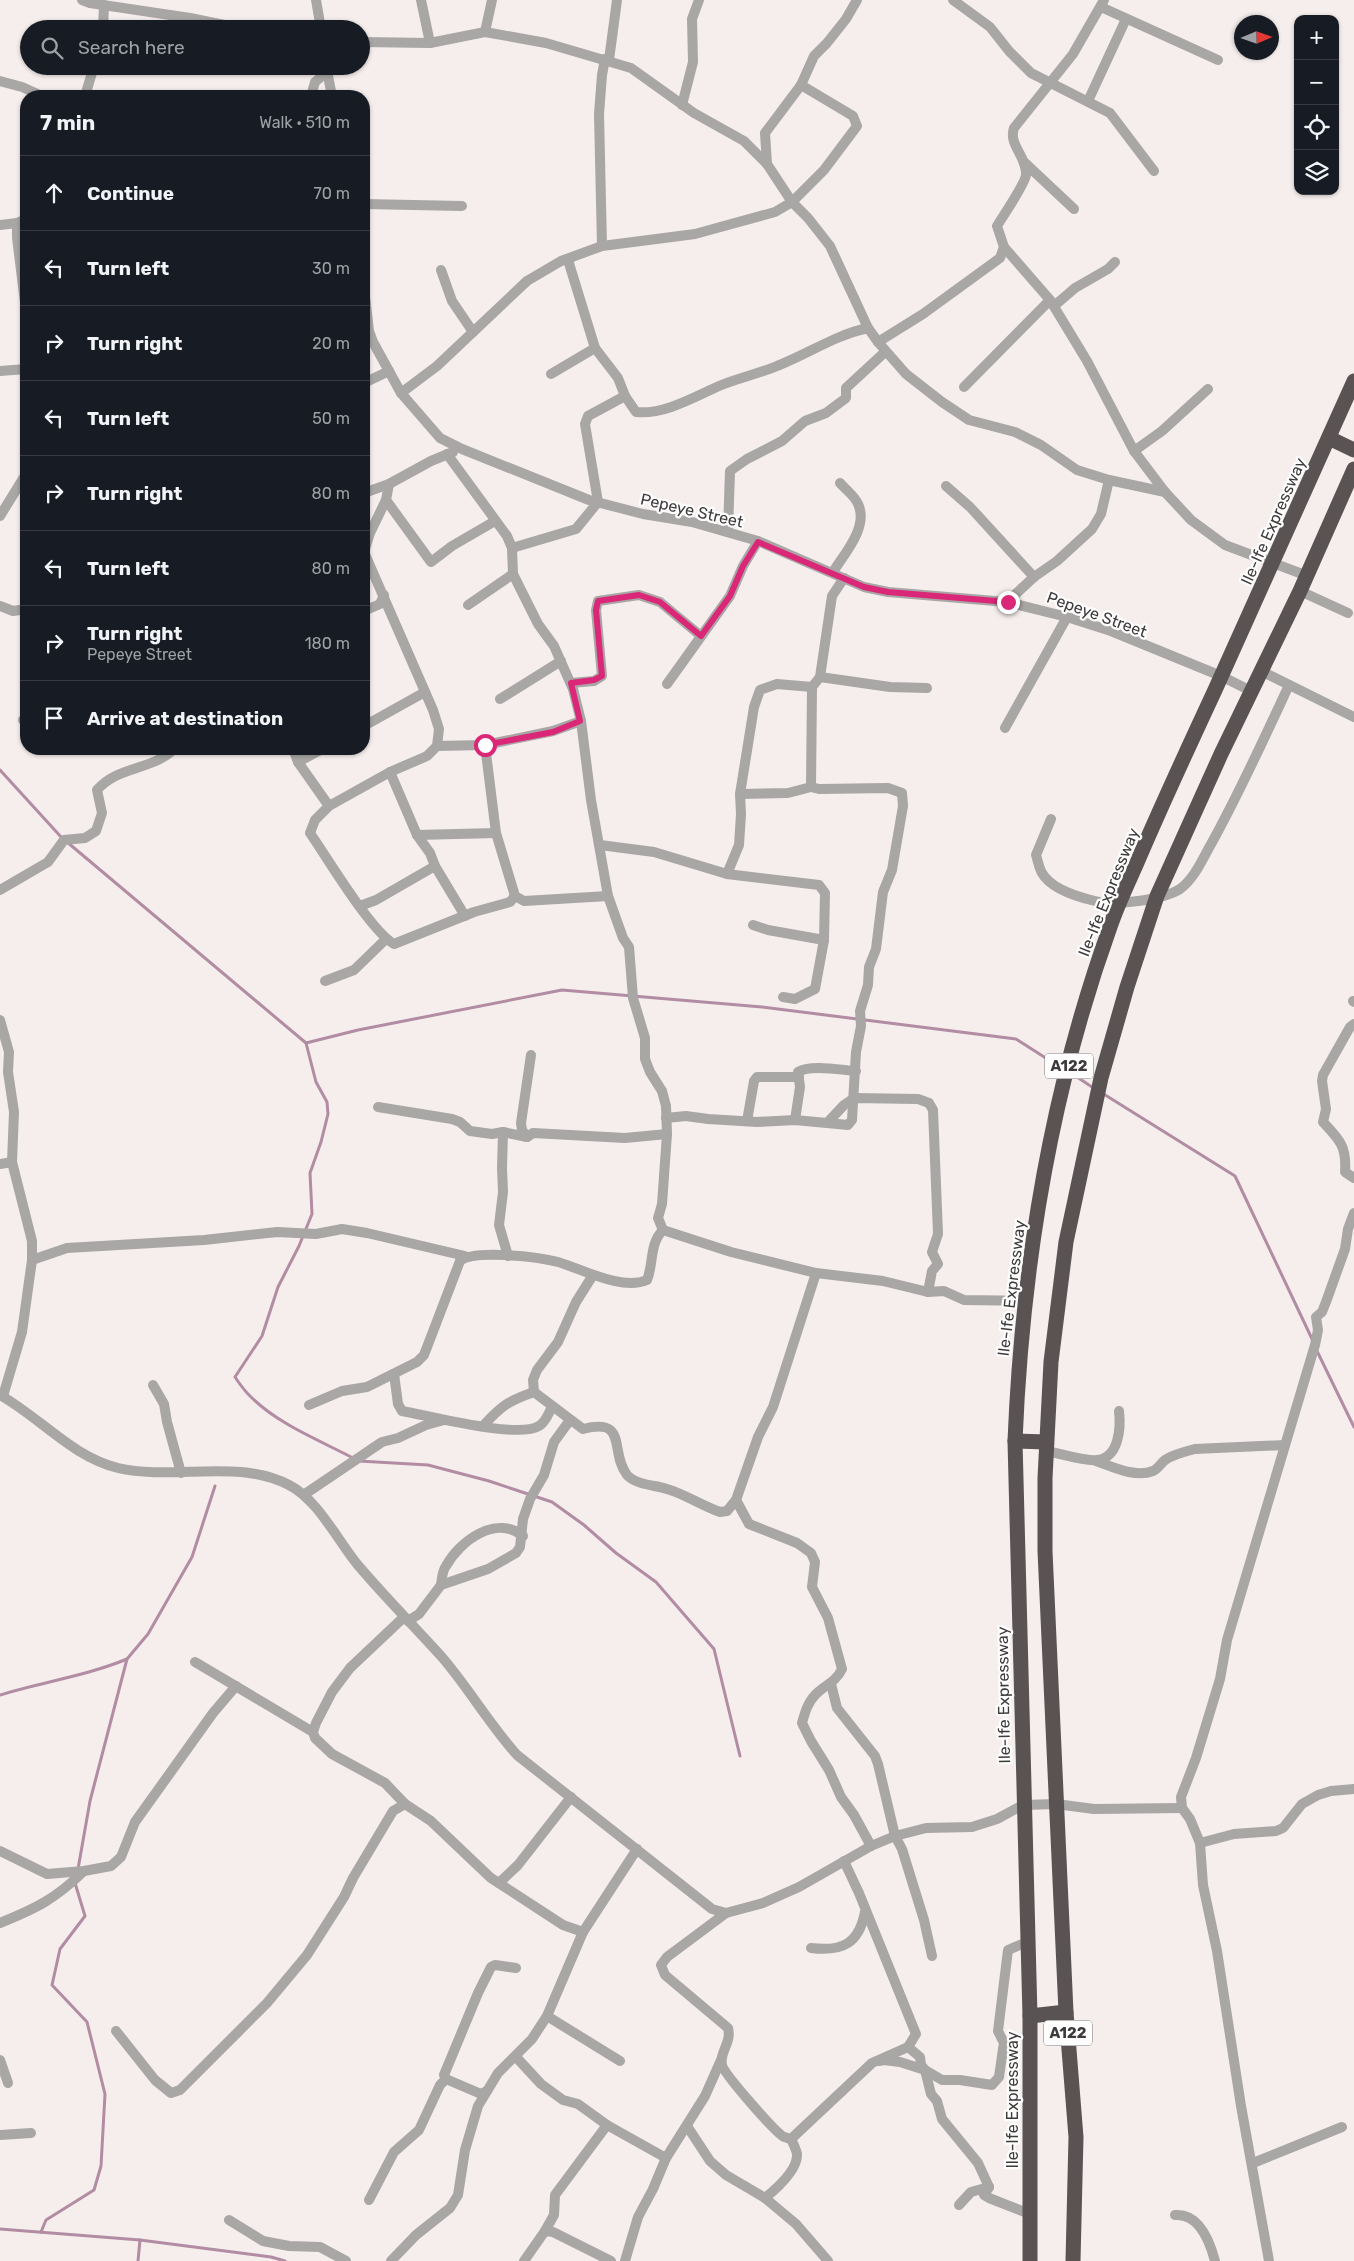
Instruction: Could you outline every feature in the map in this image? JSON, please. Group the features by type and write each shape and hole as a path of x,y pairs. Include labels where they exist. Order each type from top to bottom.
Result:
{"highway":[{"name":"Ile-Ife Expressway","path":"1030,2261 1030,2016 1015,1441 1026,1301 1039,1203 1053,1132 1089,991 1119,904 1354,381"},
{"path":"1329,438 1354,450"},
{"name":"A122","path":"1073,2261 1076,2137 1066,2012 1045,1552 1046,1446 1051,1362 1066,1242 1103,1070 1127,986 1157,896 1251,691 1300,591 1305,575 1354,469"},
{"path":"1015,1441 1046,1446"},
{"path":"1030,2016 1066,2012"}],"street":[{"path":"82,0 192,20"},
{"path":"316,0 319,20"},
{"path":"421,0 430,43"},
{"path":"485,32 492,0"},
{"path":"602,246 599,114 602,75 607,60 617,0"},
{"path":"682,105 693,62 692,19 700,0"},
{"path":"767,164 765,133 801,85 814,56 846,19 857,0"},
{"path":"954,0 967,4 990,26 1009,51 1031,72 1110,113 1154,171"},
{"path":"1074,209 1025,163 1012,140 1012,134 1014,128 1073,54 1102,4 1126,19 1218,60"},
{"path":"103,20 104,5"},
{"path":"1088,101 1126,19"},
{"path":"370,42 430,43 485,32 546,43 631,68 682,105 744,141 767,164 792,202 808,218 830,246 868,328 885,352 906,374 927,391 969,420 1015,432 1041,446 1077,470 1108,480 1165,492"},
{"path":"88,90 92,75"},
{"path":"313,90 315,82 321,75"},
{"path":"327,75 331,90"},
{"path":"0,81 29,90"},
{"path":"401,392 437,366 527,280 561,261 602,246 695,234 775,212 792,202 824,170 857,126 853,116 801,85"},
{"path":"1025,163 1026,177 997,226 1004,247 1052,303 1087,361 1134,451 1165,492 1191,520 1226,545 1305,575"},
{"path":"370,204 462,206"},
{"path":"0,225 20,221"},
{"path":"20,228 17,238 20,262"},
{"path":"878,342 923,314 986,269 1000,258 1004,247"},
{"path":"568,260 595,348 618,378 625,396 636,412 647,413 676,405 734,380 777,366 849,332 868,328"},
{"path":"964,387 1052,303 1108,270 1115,262"},
{"path":"441,270 452,301 473,332"},
{"name":"Pepeye Street","path":"370,339 401,392 440,438 539,481 598,502 643,514 692,522 728,532 833,572 864,587 888,592 1008,602 1067,617 1111,632 1221,676 1251,691"},
{"path":"551,374 595,348"},
{"path":"728,532 730,471 747,459 782,441 805,421 826,413 846,398 846,388 885,352"},
{"path":"0,371 20,369"},
{"path":"370,380 389,371"},
{"path":"1134,451 1162,431 1208,389"},
{"path":"512,548 576,529 598,502 585,424 588,416 625,396"},
{"path":"370,491 389,484 447,454 462,449"},
{"path":"447,454 507,536 512,548 513,574 538,624 554,646 571,683 580,721 608,896 623,938 629,947 633,998 646,1038 645,1059 650,1072 662,1091 667,1134 662,1204 658,1218 663,1230 731,1252 816,1273 883,1281 928,1292 944,1291 964,1300 1026,1301"},
{"path":"1008,602 1034,577 1057,561 1092,529 1101,514 1108,480"},
{"path":"833,572 858,531 861,519 858,504 840,483"},
{"path":"0,516 20,484"},
{"path":"370,533 386,500 389,484"},
{"path":"946,486 970,507 1034,577"},
{"path":"386,500 431,562 452,546 496,521"},
{"path":"667,684 730,596 743,566 758,542"},
{"path":"370,568 384,595 439,729 437,746 428,756 390,772 329,806 315,820 310,833 360,906 386,939 394,944 465,916 510,902 515,896"},
{"path":"468,605 513,574"},
{"path":"810,787 812,686 820,677 832,596 844,578"},
{"path":"1300,591 1348,613"},
{"path":"370,608 380,604 384,595"},
{"path":"571,683 594,680 602,676 596,610 598,601 639,595 660,602 701,636"},
{"path":"0,606 13,611 20,610"},
{"path":"1005,728 1067,617"},
{"path":"500,699 561,661"},
{"path":"1261,671 1354,717"},
{"path":"820,677 890,687 927,688"},
{"path":"727,874 739,845 740,794 754,707 760,690 777,684 812,686"},
{"path":"1051,819 1036,855 1043,874 1056,886 1104,904 1119,904 1180,889 1194,873 1234,801 1289,686"},
{"path":"370,723 425,692"},
{"path":"437,746 485,745 553,732 580,721"},
{"path":"485,745 496,833 515,896 524,901 608,896"},
{"path":"0,890 48,862 64,840 85,838 96,832 102,813 97,790 103,782 135,767 151,764 168,755"},
{"path":"295,755 298,762 329,806"},
{"path":"298,762 311,755"},
{"path":"390,772 417,836 430,853 435,866 465,916"},
{"path":"666,1118 686,1116 747,1121 795,1120 848,1125 851,1123 856,1052 861,1026 860,1011 868,985 868,966 876,948 883,892 892,870 902,806 902,793 888,788 819,789 810,787 788,793 740,794"},
{"path":"417,836 496,833"},
{"path":"600,845 654,852 727,874 819,885 825,893 824,940 815,989 795,999 783,997"},
{"path":"360,906 376,900 435,866"},
{"path":"753,925 768,930 824,940"},
{"path":"325,981 354,970 386,939"},
{"path":"0,1020 10,1052 8,1072 14,1112 12,1162 32,1241 32,1260 22,1332 1,1396 85,1456 119,1468 181,1473 233,1471 282,1481 305,1494 357,1563 442,1657 497,1733 516,1755 712,1908 726,1913"},
{"path":"1354,1024 1340,1043 1322,1081 1326,1104 1323,1122 1338,1135 1344,1149 1345,1172 1354,1178"},
{"path":"527,1137 522,1130 521,1123 531,1055"},
{"path":"795,1120 800,1088 798,1072 803,1069 856,1071"},
{"path":"747,1121 754,1081 757,1077 799,1077"},
{"path":"828,1122 844,1105 854,1098 918,1099 929,1103 933,1110 938,1234 932,1252 938,1264 932,1271 928,1292"},
{"path":"378,1108 452,1119 460,1122 470,1131 492,1134 504,1132 527,1137 533,1133 625,1138 667,1134"},
{"path":"504,1132 502,1168 504,1192 499,1225 508,1256"},
{"path":"0,1164 12,1162"},
{"path":"1269,2261 1253,2163 1241,2106 1217,1951 1203,1886 1200,1843 1190,1819 1182,1808 1181,1797 1196,1758 1220,1679 1227,1640 1318,1330 1316,1318 1322,1312 1326,1302 1345,1249 1348,1229 1354,1213"},
{"path":"32,1260 67,1248 204,1240 277,1232 316,1234 342,1229 465,1256 482,1254 532,1257 557,1262 593,1275 632,1283 646,1280 650,1271 654,1242 663,1230"},
{"path":"309,1405 342,1392 367,1386 417,1362 424,1355 460,1261 465,1256"},
{"path":"593,1275 576,1302 558,1342 537,1370 533,1380 534,1392 583,1429 604,1426 612,1431 617,1436 619,1455 627,1474 634,1481 670,1490 720,1512 727,1511 736,1500 758,1437 773,1408 816,1273"},
{"path":"394,1374 398,1404 402,1411 425,1420 448,1419 524,1431 539,1427 545,1422 552,1407"},
{"path":"153,1386 164,1404 181,1473"},
{"path":"483,1426 510,1400 534,1392"},
{"path":"1096,1461 1105,1458 1116,1442 1121,1426 1119,1411"},
{"path":"305,1494 382,1442 398,1438 425,1420"},
{"path":"441,1585 488,1569 516,1553 523,1536 523,1518 530,1499 544,1475 554,1442 570,1420"},
{"path":"1046,1446 1131,1472 1141,1472 1155,1471 1164,1461 1181,1452 1285,1445"},
{"path":"736,1500 749,1524 797,1543 811,1553 815,1562 812,1587 828,1618 842,1670 830,1684 816,1694 807,1706 802,1723 829,1770 841,1797 854,1815 871,1846"},
{"path":"523,1536 515,1530 501,1527 487,1530 460,1546 444,1568 441,1585 419,1614 406,1619 350,1668 332,1692 313,1732 315,1738 332,1754 385,1783 405,1804 432,1820 491,1878 563,1925 583,1932"},
{"path":"195,1662 313,1732"},
{"path":"830,1684 837,1708 875,1756 895,1836 902,1849 924,1920 932,1956"},
{"path":"0,1851 46,1874 84,1871 111,1866 121,1857 135,1822 213,1712 236,1686"},
{"path":"1200,1843 1234,1834 1276,1831 1283,1828 1302,1804 1318,1794 1354,1789"},
{"path":"499,1883 518,1865 571,1797"},
{"path":"116,2031 155,2080 170,2093 180,2090 267,2003 307,1955 344,1897 353,1878 393,1811 405,1804"},
{"path":"625,2261 638,2218 654,2189 666,2158 705,2096 730,2036 728,2028 665,1976 661,1965 667,1957 726,1913 763,1904 800,1887 871,1846 895,1836 926,1828 972,1827 997,1819 1023,1805 1056,1804 1094,1809 1182,1808"},
{"path":"391,2261 416,2235 450,2208 458,2195 465,2150 478,2106 498,2073 532,2039 546,2016 583,1932 637,1849"},
{"path":"791,2139 872,2063 908,2047 916,2034 844,1861"},
{"path":"0,1923 39,1907 63,1891 84,1871"},
{"path":"708,1926 712,1908"},
{"path":"812,1948 827,1950 842,1946 854,1939 862,1928 866,1911"},
{"path":"872,2063 884,2060 925,2070 942,2080 992,2085 999,2077 1004,2043 998,2031 1008,1950 1027,1942"},
{"path":"446,2079 444,2076 464,2026 491,1967 495,1965 516,1968"},
{"path":"546,2016 620,2061"},
{"path":"908,2047 920,2057 931,2094 937,2101 942,2119 978,2163 989,2186"},
{"path":"516,2057 541,2084 563,2100 578,2104 607,2125 666,2158"},
{"path":"0,2060 8,2083"},
{"path":"721,2060 722,2068 729,2078 779,2133 791,2139 797,2154 794,2166 765,2198"},
{"path":"446,2079 481,2094 486,2091"},
{"path":"369,2200 394,2152 419,2130 440,2085 446,2079"},
{"path":"524,2261 554,2215 555,2195 607,2125"},
{"path":"687,2126 710,2161 732,2179 765,2198 796,2224 828,2261"},
{"path":"1253,2163 1342,2127"},
{"path":"0,2135 31,2133"},
{"path":"989,2186 984,2195 1030,2214"},
{"path":"959,2205 971,2192 989,2186"},
{"path":"1174,2215 1182,2215 1198,2225 1207,2238 1215,2261"},
{"path":"228,2220 263,2241 289,2246 320,2247 346,2261"},
{"path":"545,2231 553,2232 611,2261"}],"waterway":[{"path":"0,770 62,838"},
{"path":"67,842 306,1043 316,1082 327,1102 328,1114 310,1173 312,1214 299,1246 278,1287 262,1336 235,1377 249,1395 272,1415 353,1458"},
{"path":"306,1043 358,1030 562,990 762,1007 1016,1039 1063,1069"},
{"path":"1071,1073 1095,1089"},
{"path":"1102,1093 1235,1176 1313,1341"},
{"path":"1316,1349 1354,1427"},
{"path":"359,1461 428,1465 489,1481 552,1502 584,1525 616,1553 656,1582 714,1649 740,1756"},
{"path":"78,1869 90,1801 127,1659 148,1634 192,1557 215,1486"},
{"path":"0,1695 96,1670 127,1659"},
{"path":"41,2232 46,2220 94,2190 101,2166 105,2094 87,2022 52,1985 60,1949 85,1916 75,1883"},
{"path":"0,2229 140,2240 271,2257 285,2261"},
{"path":"138,2261 140,2240"}],"route":[{"path":"485,745 553,732 580,721 571,683 594,680 602,676 596,610 598,601 639,595 660,602 701,636 730,596 743,566 758,542 833,572 864,587 888,592 1008,602"}]}
